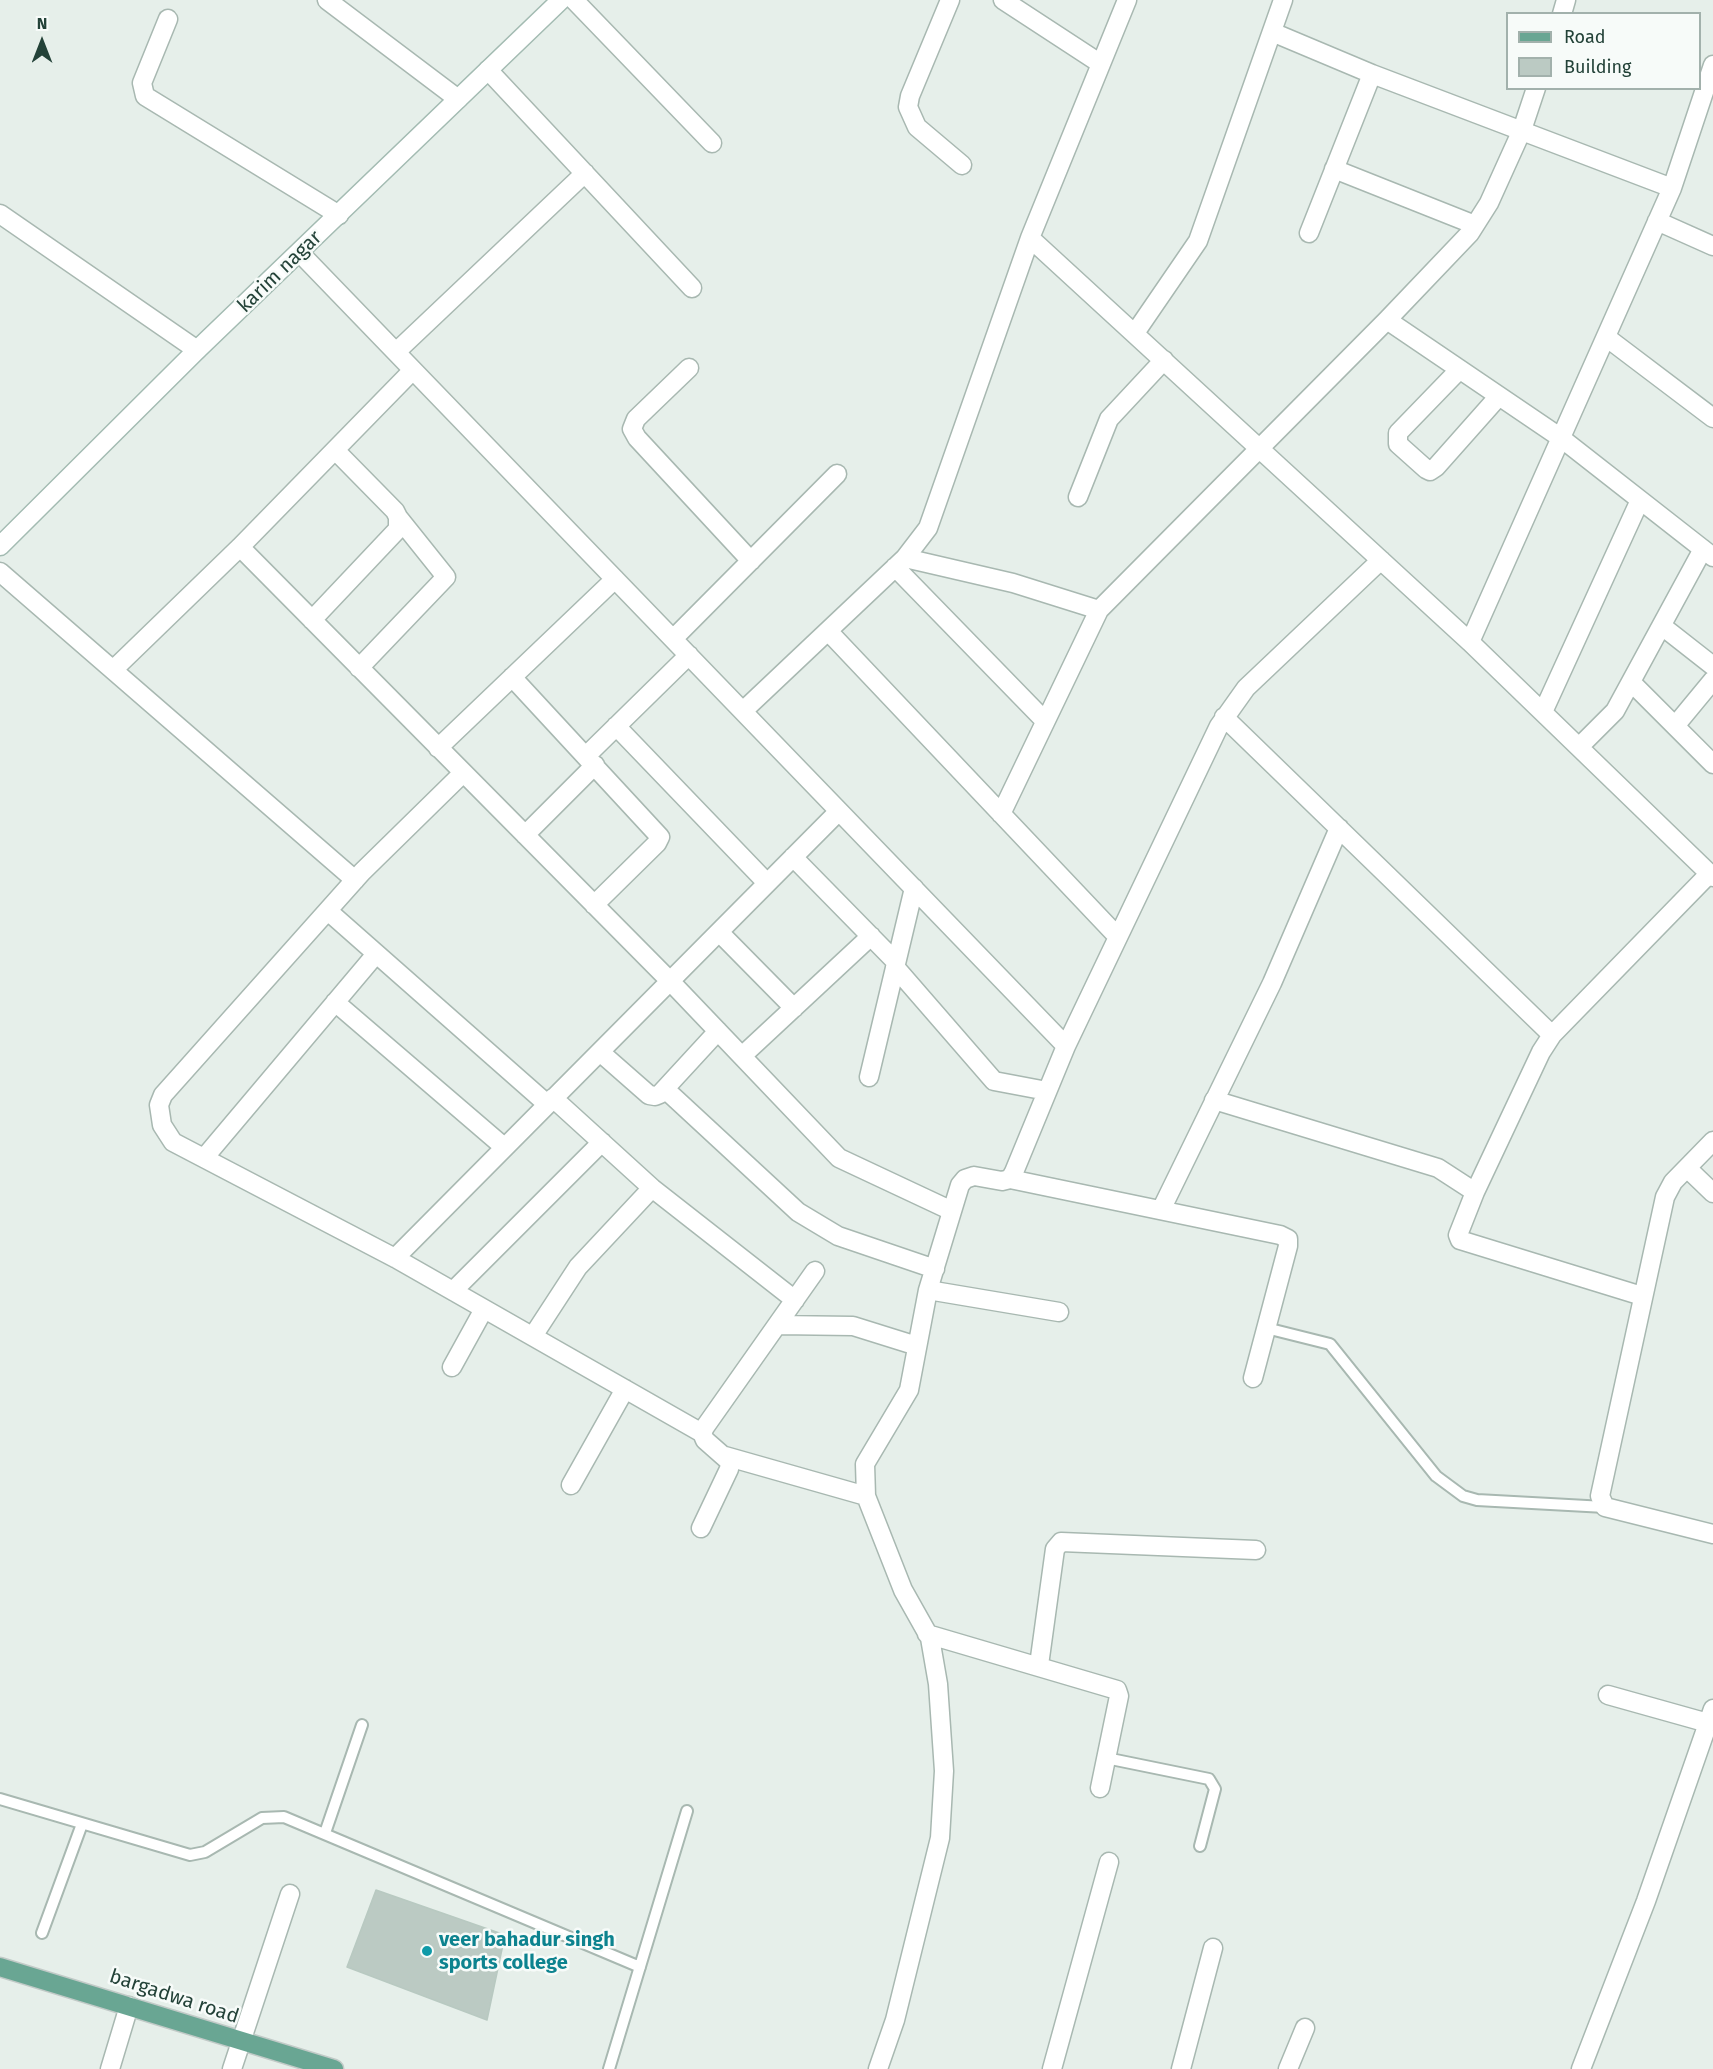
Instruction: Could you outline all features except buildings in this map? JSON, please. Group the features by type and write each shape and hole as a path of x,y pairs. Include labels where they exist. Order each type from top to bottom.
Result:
{"main road":[{"name":"bargadwa road","path":"0,1967 334,2069"}],"street":[{"path":"327,0 458,99"},
{"name":"karim nagar","path":"0,546 197,350 561,0"},
{"path":"574,0 712,143"},
{"path":"950,0 910,96 908,107 917,127 962,165"},
{"path":"1003,0 1101,64"},
{"path":"743,711 918,544 936,509 1030,238 1127,0"},
{"path":"1135,333 1198,241 1283,0"},
{"path":"168,19 142,83 145,96 339,215"},
{"path":"1272,32 1372,74 1672,188"},
{"path":"1470,642 1672,188 1713,65"},
{"path":"488,70 692,288"},
{"path":"1309,233 1372,74"},
{"path":"1001,814 1099,610 1388,320 1475,225 1489,203 1522,130 1535,90"},
{"path":"1334,169 1475,225"},
{"path":"396,352 585,173"},
{"path":"0,214 197,350"},
{"path":"1657,221 1713,246"},
{"path":"1030,238 1470,642 1711,875 1552,1035 1540,1052 1459,1230 1460,1240 1642,1296"},
{"path":"300,253 1066,1046"},
{"path":"1388,320 1561,438 1708,553 1662,626 1615,711 1579,747"},
{"path":"1606,337 1713,418"},
{"path":"1078,497 1109,419 1164,360"},
{"path":"689,368 636,419 632,429 636,438 751,561"},
{"path":"113,670 240,547 413,370"},
{"path":"1459,370 1398,433 1398,444 1426,469 1430,471 1436,467 1498,396"},
{"path":"335,450 398,517 446,577 359,668"},
{"path":"673,639 837,474"},
{"path":"1543,712 1640,500"},
{"path":"312,620 398,529 398,517"},
{"path":"240,547 670,981 839,1158 952,1211"},
{"path":"1010,1179 1066,1046 1224,717 1246,688 1381,560"},
{"path":"900,562 1013,583 1099,610"},
{"path":"900,562 1045,721"},
{"path":"0,572 355,880"},
{"path":"438,748 615,579"},
{"path":"1662,626 1713,666"},
{"path":"828,631 1118,937"},
{"path":"525,835 591,761 616,726 689,655"},
{"path":"512,677 660,837 657,843 594,905"},
{"path":"1675,726 1713,680"},
{"path":"1631,682 1713,764"},
{"path":"1224,717 1552,1035"},
{"path":"616,726 767,884"},
{"path":"464,773 355,880 163,1095 159,1115 166,1134 173,1142 395,1258 702,1433 705,1440 730,1462 729,1469 701,1528"},
{"path":"395,1258 839,811"},
{"path":"1161,1210 1272,983 1339,828"},
{"path":"794,857 871,936 994,1081 1047,1090"},
{"path":"868,1077 914,888"},
{"path":"328,911 550,1101 602,1142 652,1188 795,1300"},
{"path":"719,932 794,1008"},
{"path":"742,1056 871,936"},
{"path":"204,1158 376,954"},
{"path":"335,1002 504,1147"},
{"path":"600,1052 649,1095 655,1096 665,1089 718,1031"},
{"path":"665,1089 798,1212 838,1236 935,1269"},
{"path":"1214,1100 1438,1168 1475,1192"},
{"path":"1713,1141 1687,1168 1665,1197 1599,1496 1605,1507 1713,1534"},
{"path":"453,1291 602,1142"},
{"path":"1687,1168 1713,1193"},
{"path":"878,2069 895,2020 940,1838 944,1802 938,1684 927,1634 903,1590 866,1496 865,1464 909,1390 928,1290 960,1185 965,1179 974,1176 1002,1181 1010,1179 1280,1235 1288,1239 1252,1378"},
{"path":"533,1336 578,1267 652,1188"},
{"path":"702,1433 815,1271"},
{"path":"928,1290 1059,1312"},
{"path":"452,1367 484,1309"},
{"path":"778,1325 853,1326 917,1346"},
{"path":"571,1485 625,1389"},
{"path":"725,1456 866,1496"},
{"path":"1039,1665 1055,1550 1061,1542 1256,1550"},
{"path":"927,1634 1039,1665 1117,1690 1119,1696 1100,1788"},
{"path":"1581,2069 1646,1901 1711,1716 1608,1695"},
{"path":"1052,2069 1109,1862"},
{"path":"232,2069 290,1894"},
{"path":"1180,2069 1213,1948"},
{"path":"110,2069 129,2006"},
{"path":"1288,2069 1305,2028"}],"lane":[{"path":"1266,1328 1330,1344 1436,1476 1463,1496 1477,1500 1605,1507"},
{"path":"325,1833 362,1725"},
{"path":"1106,1758 1209,1779 1215,1789 1200,1846"},
{"path":"0,1799 190,1855 205,1852 269,1816 284,1817 640,1967"},
{"path":"609,2069 687,1810"},
{"path":"42,1933 82,1824"}],"place":[{"name":"veer bahadur singh sports college","path":"427,1951"}]}
